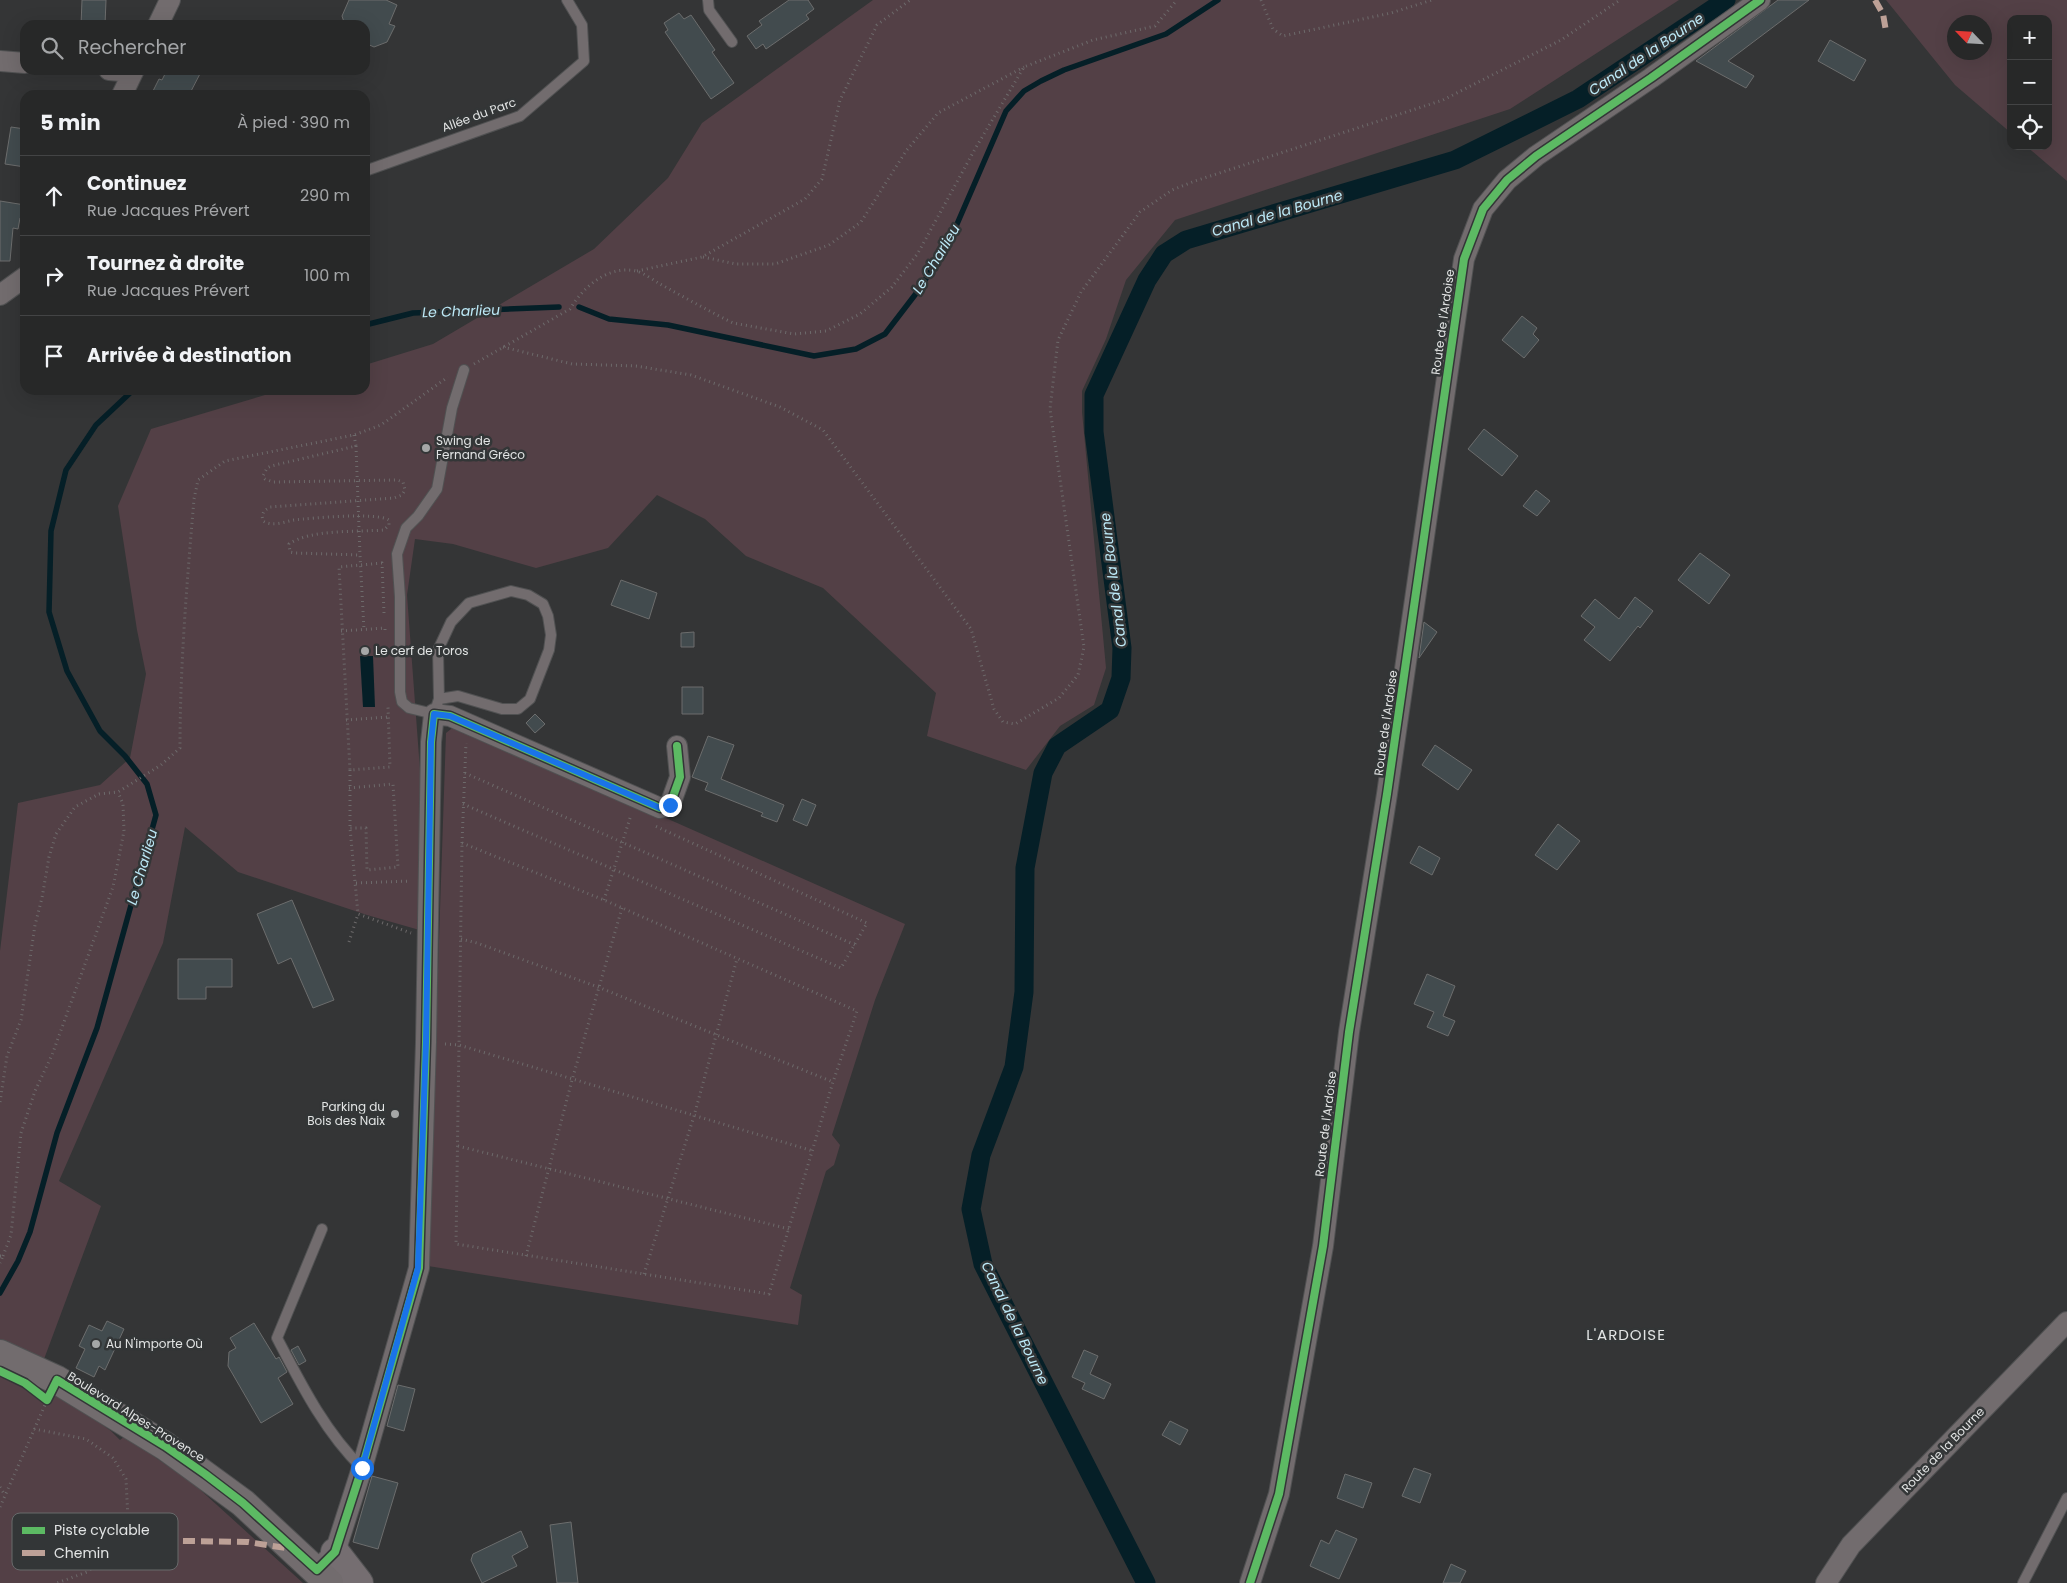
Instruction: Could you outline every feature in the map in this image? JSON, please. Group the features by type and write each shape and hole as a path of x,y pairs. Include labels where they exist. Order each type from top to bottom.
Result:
{"main road":[{"name":"Boulevard Alpes-Provence","path":"5,1356 57,1380 165,1446 327,1568"}],"street":[{"path":"160,20 170,0"},
{"name":"Route de l'Ardoise","path":"1250,1583 1279,1494 1323,1246 1349,1032 1387,794 1464,259 1483,209 1507,180 1536,156 1651,78 1760,0"},
{"path":"0,61 20,63"},
{"path":"124,90 132,75"},
{"path":"0,296 20,280"},
{"path":"359,1583 327,1568 362,1468 418,1268 426,1042 431,742 436,706 450,716 660,808 670,805 680,777 677,746"},
{"name":"Route de la Bourne","path":"1827,1583 1852,1545 2067,1322"}],"lane":[{"name":"Allée du Parc","path":"370,169 520,116 584,61 582,25 567,0"},
{"path":"708,0 709,10 732,42"},
{"path":"436,706 438,650 451,622 469,603 511,591 528,595 543,604 548,616 551,635 549,650 530,699 518,709 502,709 458,696 436,706 409,708 402,702 397,554 406,528 418,516 436,489 452,408 464,370"},
{"path":"322,1229 277,1338 310,1400 344,1450 362,1468"},
{"path":"2022,1583 2067,1498"}],"path":[{"path":"0,1102 7,1056 20,1020 35,925 49,856 56,834 75,808 99,794 118,792 161,765 180,748 180,691 184,618 194,499 198,480 224,461 354,435 381,425 446,378 464,370 570,309 579,294 596,280 618,272 636,271 702,257 805,199 822,179 840,100 877,25 910,0"},
{"path":"702,257 736,264 775,264 829,245 862,222 906,151 938,113 1024,67 1093,40 1155,26 1177,0"},
{"path":"1261,0 1273,29 1283,36 1391,13 1432,0"},
{"path":"503,347 572,364 636,366 692,375 780,407 823,430 970,629 994,709 1003,722 1015,724 1059,698 1078,675 1084,647 1050,409 1058,340 1081,292 1140,212 1172,190 1195,181 1443,100 1561,40 1620,0"},
{"path":"636,271 733,323 755,328 794,334 826,331 860,314 892,287 918,253 975,149 1024,67"},
{"path":"354,435 360,517 360,564 364,630"},
{"path":"356,446 271,466 267,468 263,476 265,479 273,482 398,480 403,482 405,490 402,495 394,498 270,507 264,510 262,516 263,521 272,524 296,520 360,517 384,517 389,520 389,525 384,530 304,537 295,539 289,544 290,552 295,553 360,555"},
{"path":"349,942 358,914 350,828 350,770 339,567 382,563 386,638"},
{"path":"341,631 385,628"},
{"path":"350,770 390,767 388,698"},
{"path":"346,720 388,717"},
{"path":"462,843 604,900 857,1011 833,1082 814,1151 769,1294 456,1244 462,843 465,742 474,746"},
{"path":"464,773 855,945"},
{"path":"349,788 393,784 398,867 367,870 366,828 350,828"},
{"path":"0,1263 1,1256 11,1235 21,1133 34,1091 52,1055 113,887 124,831 123,804 118,792"},
{"path":"463,804 841,968 867,923 649,824"},
{"path":"622,812 640,820"},
{"path":"604,900 631,815"},
{"path":"356,883 429,881"},
{"path":"526,1256 572,1080 622,908"},
{"path":"358,914 428,940"},
{"path":"461,939 477,943 598,987 833,1082"},
{"path":"644,1274 694,1116 737,958"},
{"path":"459,1045 814,1151"},
{"path":"458,1146 789,1229"},
{"path":"0,1507 47,1400"},
{"path":"34,1429 86,1438 113,1458 126,1479 128,1513"},
{"path":"0,1487 5,1495"},
{"path":"57,1583 90,1570"}],"shaded area":[{"path":"873,0 1679,0 1510,109 1175,220 1126,280 1106,339 1082,391 1082,412 1106,668 1094,705 1060,726 1026,770 927,736 936,693 823,588 746,556 705,519 657,495 608,548 536,568 453,544 415,539 407,595 422,797 423,931 367,915 238,872 185,827 163,943 59,1181 101,1206 37,1378 111,1431 120,1440 125,1436 196,1486 303,1583 0,1583 0,951 18,803 100,785 130,758 146,674 137,630 118,506 151,429 265,395 370,395 370,363 433,344 594,249 668,178 702,123"},
{"path":"1886,0 2067,0 2067,181 2031,150 2052,150 2052,15 2007,15 2007,130 1955,85"},
{"path":"456,725 905,924 875,1000 832,1135 840,1145 834,1165 826,1171 790,1288 802,1295 798,1325 428,1266 446,733"}],"water":[{"path":"360,656 373,656 375,707 363,707"}],"building":[{"path":"82,0 106,0 105,20 81,20"},
{"path":"349,0 386,0 397,5 389,24 395,26 387,42 374,47 370,45 370,20 343,20 342,16"},
{"path":"789,0 808,0 814,9 806,15 809,19 766,49 763,44 756,49 747,36 762,25 759,21"},
{"path":"1778,0 1809,0 1728,61 1754,76 1746,88 1696,61"},
{"path":"679,13 684,19 691,15 715,50 712,52 734,83 711,99 665,32 668,30 664,23"},
{"path":"1830,40 1866,60 1854,81 1818,61"},
{"path":"164,75 199,75 192,90 154,90 159,79 162,80"},
{"path":"11,127 20,128 20,166 5,164"},
{"path":"0,201 20,204 18,229 13,228 10,261 0,261"},
{"path":"1522,316 1537,328 1533,334 1539,340 1524,358 1502,340"},
{"path":"1484,429 1518,456 1502,476 1468,449"},
{"path":"1536,490 1550,501 1537,516 1523,506"},
{"path":"1700,553 1730,575 1709,604 1678,580"},
{"path":"621,580 657,593 649,619 611,605"},
{"path":"1635,597 1653,611 1640,628 1638,626 1610,661 1584,640 1595,627 1581,616 1595,599 1619,619"},
{"path":"1424,622 1437,632 1419,658"},
{"path":"694,632 694,647 681,647 681,633"},
{"path":"682,687 703,687 703,714 682,714"},
{"path":"535,714 545,724 535,733 526,723"},
{"path":"708,736 734,745 721,779 784,805 777,822 761,816 763,813 705,790 708,783 692,777"},
{"path":"1435,745 1472,770 1458,790 1422,765"},
{"path":"802,799 816,805 807,826 793,820"},
{"path":"1558,824 1580,841 1557,870 1535,855"},
{"path":"1419,846 1440,858 1432,875 1410,863"},
{"path":"292,900 334,1000 313,1008 291,958 278,964 257,914"},
{"path":"178,959 232,959 232,987 206,987 206,999 178,999"},
{"path":"1427,974 1455,986 1443,1016 1455,1021 1448,1036 1427,1027 1434,1012 1414,1004"},
{"path":"107,1321 124,1329 105,1370 99,1366 94,1377 76,1368 85,1349 79,1346 89,1325 102,1331"},
{"path":"254,1323 276,1359 279,1357 287,1372 278,1378 293,1404 261,1423 228,1366 229,1352 236,1348 230,1338"},
{"path":"298,1346 306,1361 299,1365 291,1350"},
{"path":"1084,1350 1098,1356 1090,1374 1111,1384 1104,1399 1082,1389 1085,1383 1072,1377"},
{"path":"398,1385 415,1389 404,1431 387,1426"},
{"path":"1170,1421 1188,1430 1180,1445 1162,1435"},
{"path":"1414,1468 1431,1474 1420,1503 1402,1496"},
{"path":"1345,1474 1372,1483 1363,1508 1337,1498"},
{"path":"372,1476 398,1483 378,1549 353,1542"},
{"path":"571,1522 578,1583 557,1583 550,1525"},
{"path":"1336,1530 1357,1539 1339,1579 1310,1566 1321,1540 1329,1544"},
{"path":"521,1531 528,1547 512,1556 517,1566 482,1583 471,1560 473,1554"},
{"path":"1451,1564 1466,1571 1460,1583 1443,1583"}],"waterway":[{"name":"Le Charlieu","path":"579,307 609,319 668,325 814,356 856,349 885,334 921,287 954,231 1006,111 1024,91 1064,70 1166,34 1218,0"},
{"name":"Canal de la Bourne","path":"1146,1583 983,1264 971,1209 981,1155 1014,1067 1024,992 1025,868 1043,773 1057,746 1110,710 1121,678 1122,648 1094,432 1094,395 1147,280 1164,254 1186,240 1455,160 1578,99 1726,0"},
{"name":"Le Charlieu","path":"370,324 413,313 559,307"},
{"name":"Le Charlieu","path":"0,1293 18,1261 30,1232 57,1133 97,1028 156,815 147,784 125,756 100,731 67,671 49,612 51,531 66,470 96,425 128,395"}],"marked path":[{"path":"1875,0 1883,14 1886,31"},
{"path":"178,1541 248,1542 292,1549"}],"cycle path":[{"path":"1250,1583 1279,1494 1323,1246 1349,1032 1387,794 1464,259 1483,209 1507,180 1536,156 1651,78 1760,0"},
{"path":"0,1371 25,1383 47,1400 57,1380 165,1446 243,1503 317,1570 335,1552 362,1468 419,1268 426,1042 431,742 434,714 450,716 660,808 670,805 680,777 677,746"}],"place":[{"name":"Swing de Fernand Gréco","path":"426,448"},
{"name":"Le cerf de Toros","path":"365,651"},
{"name":"Parking du Bois des Naix","path":"395,1114"},
{"name":"Au N'importe Où","path":"96,1344"}],"district":[{"name":"L'ARDOISE","path":"1626,1335"}],"route":[{"path":"362,1468 418,1268 426,1042 431,742 434,714 450,716 660,808 670,805"}]}
